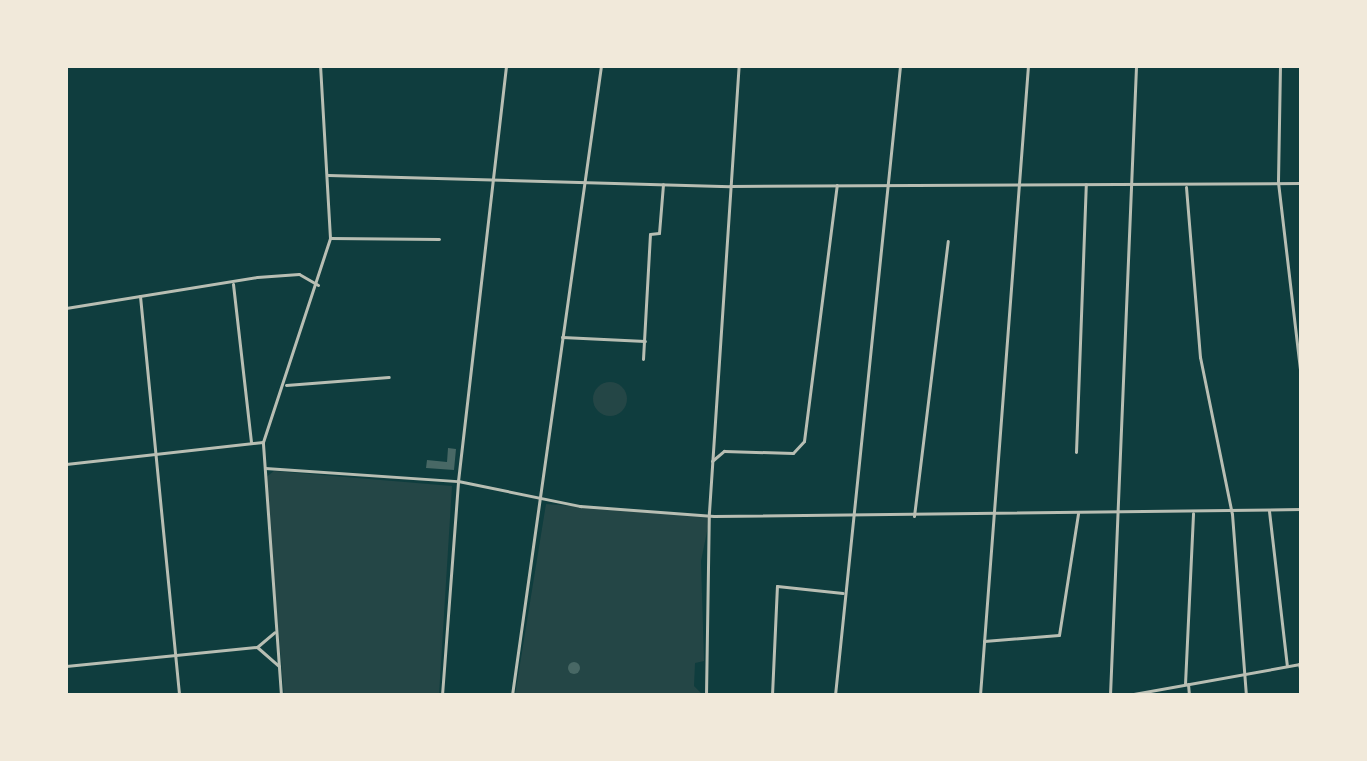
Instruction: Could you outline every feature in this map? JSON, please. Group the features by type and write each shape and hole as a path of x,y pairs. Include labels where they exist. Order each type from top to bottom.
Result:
{"street":[{"path":"281,695 263,442 286,385 330,238 320,66"},
{"path":"442,695 458,481 506,66"},
{"path":"512,695 601,66"},
{"path":"706,695 714,516 712,461 739,66"},
{"path":"835,695 850,517 900,66"},
{"path":"980,695 991,514 1028,66"},
{"path":"1110,695 1121,512 1136,66"},
{"path":"1280,66 1278,182 1301,378"},
{"path":"328,175 585,178 730,186 1017,182 1186,186 1301,183"},
{"path":"643,359 650,234 659,233 663,183"},
{"path":"1076,452 1086,183"},
{"path":"712,461 724,451 793,453 804,441 837,185"},
{"path":"1186,186 1200,357 1232,514 1246,695"},
{"path":"330,238 439,239"},
{"path":"914,516 948,241"},
{"path":"66,308 299,274 318,285"},
{"path":"233,283 251,443"},
{"path":"140,296 159,453 179,695"},
{"path":"562,337 645,341"},
{"path":"286,385 389,377"},
{"path":"66,464 263,442"},
{"path":"263,468 458,481 542,500 714,516 1121,512 1232,514 1301,509"},
{"path":"1269,511 1287,666"},
{"path":"984,641 1059,635 1078,513"},
{"path":"1189,695 1186,684 1193,513"},
{"path":"772,695 777,586 844,593"},
{"path":"66,666 257,647 276,630"},
{"path":"257,647 279,666"},
{"path":"1128,695 1300,664 1301,673"}],"shaded area":[{"path":"610,382 622,387 627,399 622,411 610,416 598,411 593,399 598,387"},
{"path":"274,471 452,486 439,695 284,695 265,478"},
{"path":"546,504 710,517 701,561 704,661 695,663 694,686 703,695 515,695"}],"building":[{"path":"448,448 456,449 454,470 426,468 427,460 447,462"},
{"path":"574,662 580,668 574,674 568,668"}]}
